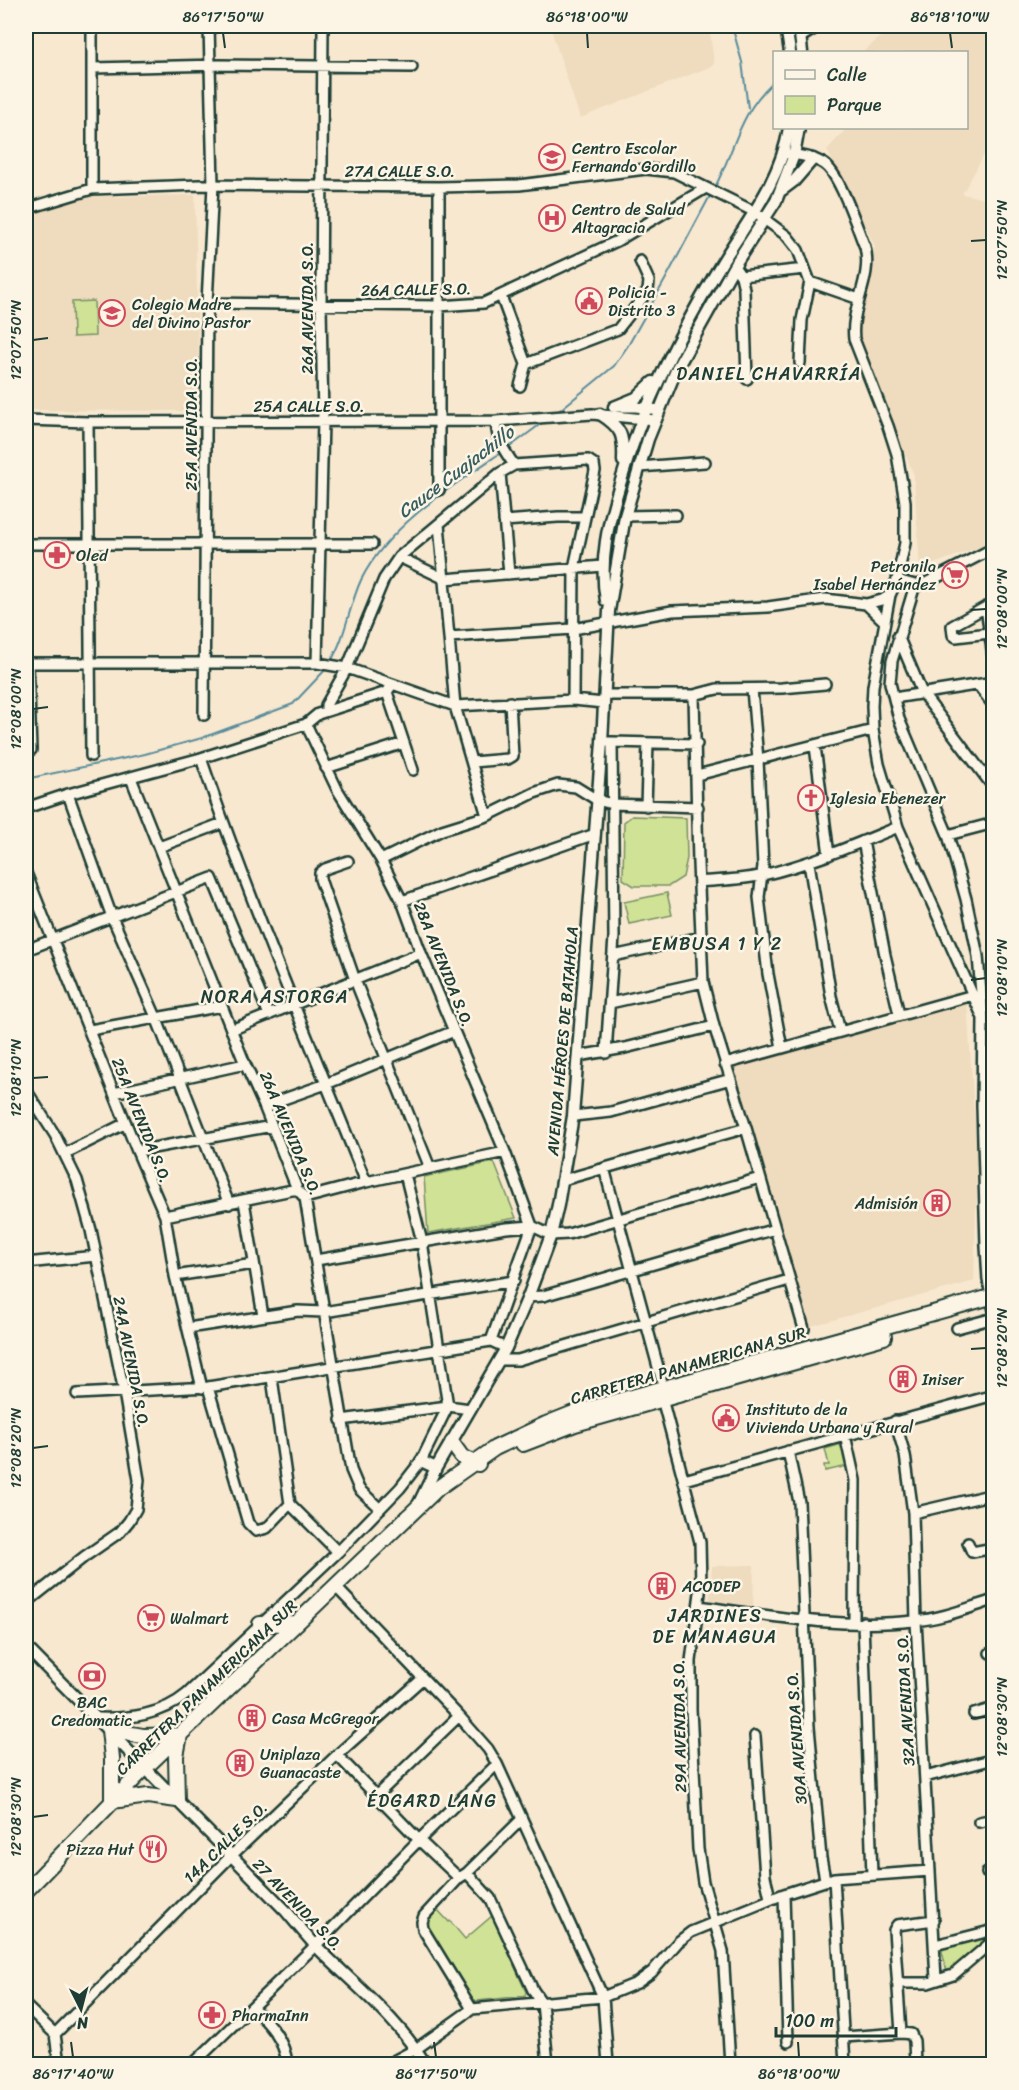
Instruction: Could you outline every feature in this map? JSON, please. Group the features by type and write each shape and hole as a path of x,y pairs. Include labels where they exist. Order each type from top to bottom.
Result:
{"highway":[{"name":"CARRETERA PANAMERICANA SUR","path":"26,1891 145,1768 335,1586 415,1512 477,1464 549,1432 661,1389 993,1306"},
{"path":"452,1443 462,1457 477,1464"},
{"path":"260,1624 297,1623"},
{"path":"109,1730 143,1736 180,1735 176,1756 177,1800 148,1796 112,1801 112,1758 109,1730"}],"main road":[{"path":"786,26 790,51"},
{"path":"799,26 802,51"},
{"name":"AVENIDA HÉROES DE BATAHOLA","path":"415,1512 436,1468 501,1360 551,1235 563,1180 573,1116 597,800 607,742 605,699 608,617 625,516 657,415 682,359 734,266 782,190 788,154 789,129"},
{"name":"AVENIDA HÉROES DE BATAHOLA","path":"608,617 603,566 611,514 644,412 684,327 755,213 788,154 799,129"},
{"path":"782,190 794,181 813,159"},
{"path":"614,407 636,398 660,375"},
{"path":"596,414 613,422 622,436 623,474"},
{"path":"421,1461 436,1468"},
{"name":"27 AVENIDA S.O.","path":"26,1647 374,2002 416,2049 425,2064"}],"street":[{"path":"92,26 92,189"},
{"name":"25A AVENIDA S.O.","path":"204,715 207,303 213,185 209,26"},
{"name":"26A AVENIDA S.O.","path":"320,664 323,26"},
{"path":"801,37 819,26"},
{"path":"93,68 412,67"},
{"path":"788,154 813,159 825,164 834,173 866,247 867,271 852,326 854,339 888,426 903,482 906,529 897,580 890,595 884,621 873,686 873,730 882,774 898,827 983,1018"},
{"name":"27A CALLE S.O.","path":"26,209 92,189 213,185 440,187 519,185 646,169 674,172 765,219 787,236 798,250 810,282"},
{"path":"439,490 440,187"},
{"name":"26A CALLE S.O.","path":"207,303 439,306 484,303 617,241 711,190"},
{"path":"526,364 618,329 648,291 649,280 640,261"},
{"path":"734,266 741,276 745,309 747,379"},
{"path":"741,276 805,269"},
{"path":"800,363 802,320 810,282 859,299"},
{"path":"501,296 526,364 520,386"},
{"name":"25A CALLE S.O.","path":"596,414 614,407 657,415"},
{"name":"25A CALLE S.O.","path":"26,420 88,422 496,421 644,412"},
{"path":"496,421 499,443 514,465"},
{"path":"88,422 91,756"},
{"path":"326,711 330,697 347,668 384,579 399,557 500,473 514,465 588,460 594,464 594,471 574,568 573,700"},
{"path":"639,467 705,462"},
{"path":"500,473 508,574"},
{"path":"625,516 676,515"},
{"path":"504,520 585,517"},
{"path":"439,524 455,706 487,816"},
{"path":"26,544 372,544"},
{"path":"897,580 915,585 934,580 993,548"},
{"path":"399,557 445,579 603,566"},
{"path":"915,585 898,636 890,683 899,719 948,836 966,899 978,956 989,1059 982,1106 986,1246 993,1306 957,1328"},
{"path":"449,637 573,629 608,617 672,611 768,607 825,599 866,604 882,600 890,595"},
{"path":"866,604 884,621"},
{"path":"989,633 993,664"},
{"path":"898,636 922,693 993,788"},
{"path":"31,750 27,663 320,664 347,668 390,688 455,706 694,695 717,689 782,688 825,684"},
{"path":"894,698 993,682"},
{"path":"978,685 993,706"},
{"path":"26,808 68,794 201,758 306,724 318,714 390,688"},
{"path":"390,688 413,770"},
{"path":"752,689 758,760 762,866 759,897 768,974 782,1048"},
{"path":"694,695 703,982 804,1329"},
{"path":"472,762 508,759 513,756 510,702"},
{"name":"28A AVENIDA S.O.","path":"306,724 326,768 381,860 402,901 421,953 505,1152 532,1226"},
{"path":"697,775 873,730"},
{"path":"606,1053 613,956 612,804 607,742 697,744"},
{"path":"326,768 404,743"},
{"path":"646,806 648,743"},
{"path":"815,746 830,855"},
{"path":"201,758 223,823 366,1182"},
{"name":"26A AVENIDA S.O.","path":"130,778 297,1189 305,1198 341,1420 354,1480 359,1489 380,1509"},
{"path":"381,860 442,830 487,816 534,793 558,785 576,787 597,800 612,804 698,807"},
{"path":"68,794 112,917 156,1017 229,1204"},
{"path":"948,836 993,822"},
{"path":"159,847 223,823"},
{"path":"699,882 760,876 809,863 898,827"},
{"path":"402,901 595,834"},
{"path":"863,841 899,1014"},
{"path":"348,861 325,869 320,873 320,879 355,980 430,1168"},
{"path":"809,863 831,996 840,1031"},
{"name":"25A AVENIDA S.O.","path":"26,873 165,1216 175,1276 188,1328 248,1523 256,1531 261,1531 267,1528 290,1504"},
{"path":"26,950 212,879 269,1015"},
{"path":"613,956 701,937"},
{"path":"231,1030 421,953"},
{"path":"610,1003 703,982"},
{"path":"725,1064 973,995"},
{"path":"90,1030 222,1006"},
{"path":"578,1056 606,1053 714,1026"},
{"path":"264,1106 326,1084 454,1031"},
{"path":"114,1093 245,1064"},
{"path":"573,1116 611,1112 731,1079"},
{"name":"24A AVENIDA S.O.","path":"26,1090 66,1153 77,1180 96,1256 124,1392 139,1480 135,1509 120,1532 26,1603"},
{"path":"982,1106 993,1094"},
{"path":"66,1153 126,1123"},
{"path":"137,1150 272,1126"},
{"path":"563,1180 746,1128"},
{"path":"305,1198 366,1182 505,1152"},
{"name":"29A AVENIDA S.O.","path":"604,1168 700,1542 699,1606 691,1661 698,1849 703,1882 723,1951 730,2064"},
{"path":"98,1718 135,1717 177,1703 338,1552 380,1509 421,1461 448,1406 422,1242 405,1174"},
{"path":"316,1260 506,1228 532,1226 551,1235 568,1234 760,1178"},
{"path":"165,1216 297,1189"},
{"path":"244,1201 264,1316"},
{"path":"490,1341 514,1281 532,1226"},
{"path":"528,1297 543,1296 775,1229"},
{"path":"26,1263 96,1256"},
{"path":"175,1276 254,1264"},
{"path":"501,1360 518,1360 789,1280"},
{"path":"188,1328 298,1311 324,1312 514,1281"},
{"path":"77,1394 205,1387 490,1341 506,1348"},
{"path":"272,1377 290,1504 338,1552"},
{"path":"684,1480 993,1395"},
{"path":"341,1420 448,1406 470,1409"},
{"name":"32A AVENIDA S.O.","path":"895,1421 909,1476 913,1513 916,1621 936,1979"},
{"path":"845,1435 855,1480 859,1622 872,1875"},
{"name":"30A AVENIDA S.O.","path":"788,1451 799,1502 809,1726 821,1858 830,1879 845,2064"},
{"path":"913,1513 993,1494"},
{"path":"968,1543 972,1552 993,1548"},
{"path":"335,1586 459,1716 488,1749 497,1764 603,1997 608,2064"},
{"path":"699,1606 804,1620 916,1621 993,1600"},
{"name":"14A CALLE S.O.","path":"55,2034 231,1856 337,1755 422,1679"},
{"path":"974,1714 993,1708"},
{"path":"376,1796 459,1716"},
{"path":"755,1736 765,1876 770,1898"},
{"path":"337,1755 419,1840 490,1898 533,1990 542,2003 548,2064"},
{"path":"925,1777 993,1759"},
{"path":"193,2064 497,1764"},
{"path":"472,2009 423,1929 422,1922 424,1916 463,1875 522,1819"},
{"path":"979,1822 993,1819"},
{"path":"388,2064 416,2049 472,2009 603,1997 637,1983 652,1972 678,1942 691,1932 770,1898 830,1879 930,1871"},
{"path":"784,1894 788,2042"},
{"path":"901,2033 894,1930 897,1925 934,1920"},
{"path":"935,1945 993,1930"},
{"path":"897,1983 928,1983 953,1975 993,1940"},
{"path":"26,2006 55,2034 59,2064"},
{"path":"252,2007 268,2022 283,2043 287,2064"},
{"path":"844,2037 911,2034 914,2041 915,2064"}],"shaded area":[{"path":"550,26 709,26 714,63 712,66 580,118"},
{"path":"893,26 993,26 993,139 962,194 993,201 993,542 920,569 914,475 855,332 875,246 827,150 846,129 968,129 968,51 864,51"},
{"name":"Colegio Madre del Divino Pastor","path":"195,195 199,411 26,410 26,215 64,202 89,197"},
{"path":"967,1003 977,1161 974,1281 807,1327 731,1068"},
{"path":"754,1565 753,1607 710,1602 712,1566"}],"green space":[{"path":"94,301 95,336 73,337 72,302"},
{"path":"632,816 686,818 687,858 683,877 669,886 634,886 623,879 624,822"},
{"path":"667,893 672,915 629,924 624,902"},
{"path":"494,1162 516,1218 428,1233 424,1177"},
{"path":"842,1444 848,1466 825,1471 824,1465 829,1465 825,1449"},
{"path":"436,1908 465,1939 492,1916 526,1992 525,1996 477,2001 466,1996 423,1923"},
{"path":"993,1934 947,1973 941,1947"}],"waterway":[{"name":"Cauce Cuajachillo","path":"732,26 742,62 748,108"},
{"name":"Cauce Cuajachillo","path":"714,189 745,119 762,93 773,82"},
{"name":"Cauce Cuajachillo","path":"555,414 614,366 629,344 711,194"},
{"name":"Cauce Cuajachillo","path":"507,449 546,420"},
{"name":"Cauce Cuajachillo","path":"331,661 361,580 373,560 405,524 423,508 502,452"},
{"name":"Cauce Cuajachillo","path":"26,779 145,754 202,738 293,704 326,669"}],"place":[{"name":"Centro Escolar Fernando Gordillo","path":"552,157"},
{"name":"Centro de Salud Altagracia","path":"552,218"},
{"name":"Policía - Distrito 3","path":"589,301"},
{"name":"Colegio Madre del Divino Pastor","path":"112,313"},
{"name":"Oled","path":"57,555"},
{"name":"Petronila Isabel Hernández","path":"955,575"},
{"name":"Iglesia Ebenezer","path":"811,798"},
{"name":"Admisión","path":"937,1203"},
{"name":"Iniser","path":"903,1379"},
{"name":"Instituto de la Vivienda Urbana y Rural","path":"726,1418"},
{"name":"ACODEP","path":"662,1586"},
{"name":"Walmart","path":"151,1618"},
{"name":"BAC Credomatic","path":"92,1676"},
{"name":"Casa McGregor","path":"252,1718"},
{"name":"Uniplaza Guanacaste","path":"240,1763"},
{"name":"Pizza Hut","path":"153,1849"},
{"name":"PharmaInn","path":"212,2015"}],"district":[{"name":"DANIEL CHAVARRÍA","path":"769,374"},
{"name":"EMBUSA 1 Y 2","path":"717,944"},
{"name":"NORA ASTORGA","path":"275,997"},
{"name":"JARDINES DE MANAGUA","path":"715,1626"},
{"name":"ÉDGARD LANG","path":"432,1801"}]}
